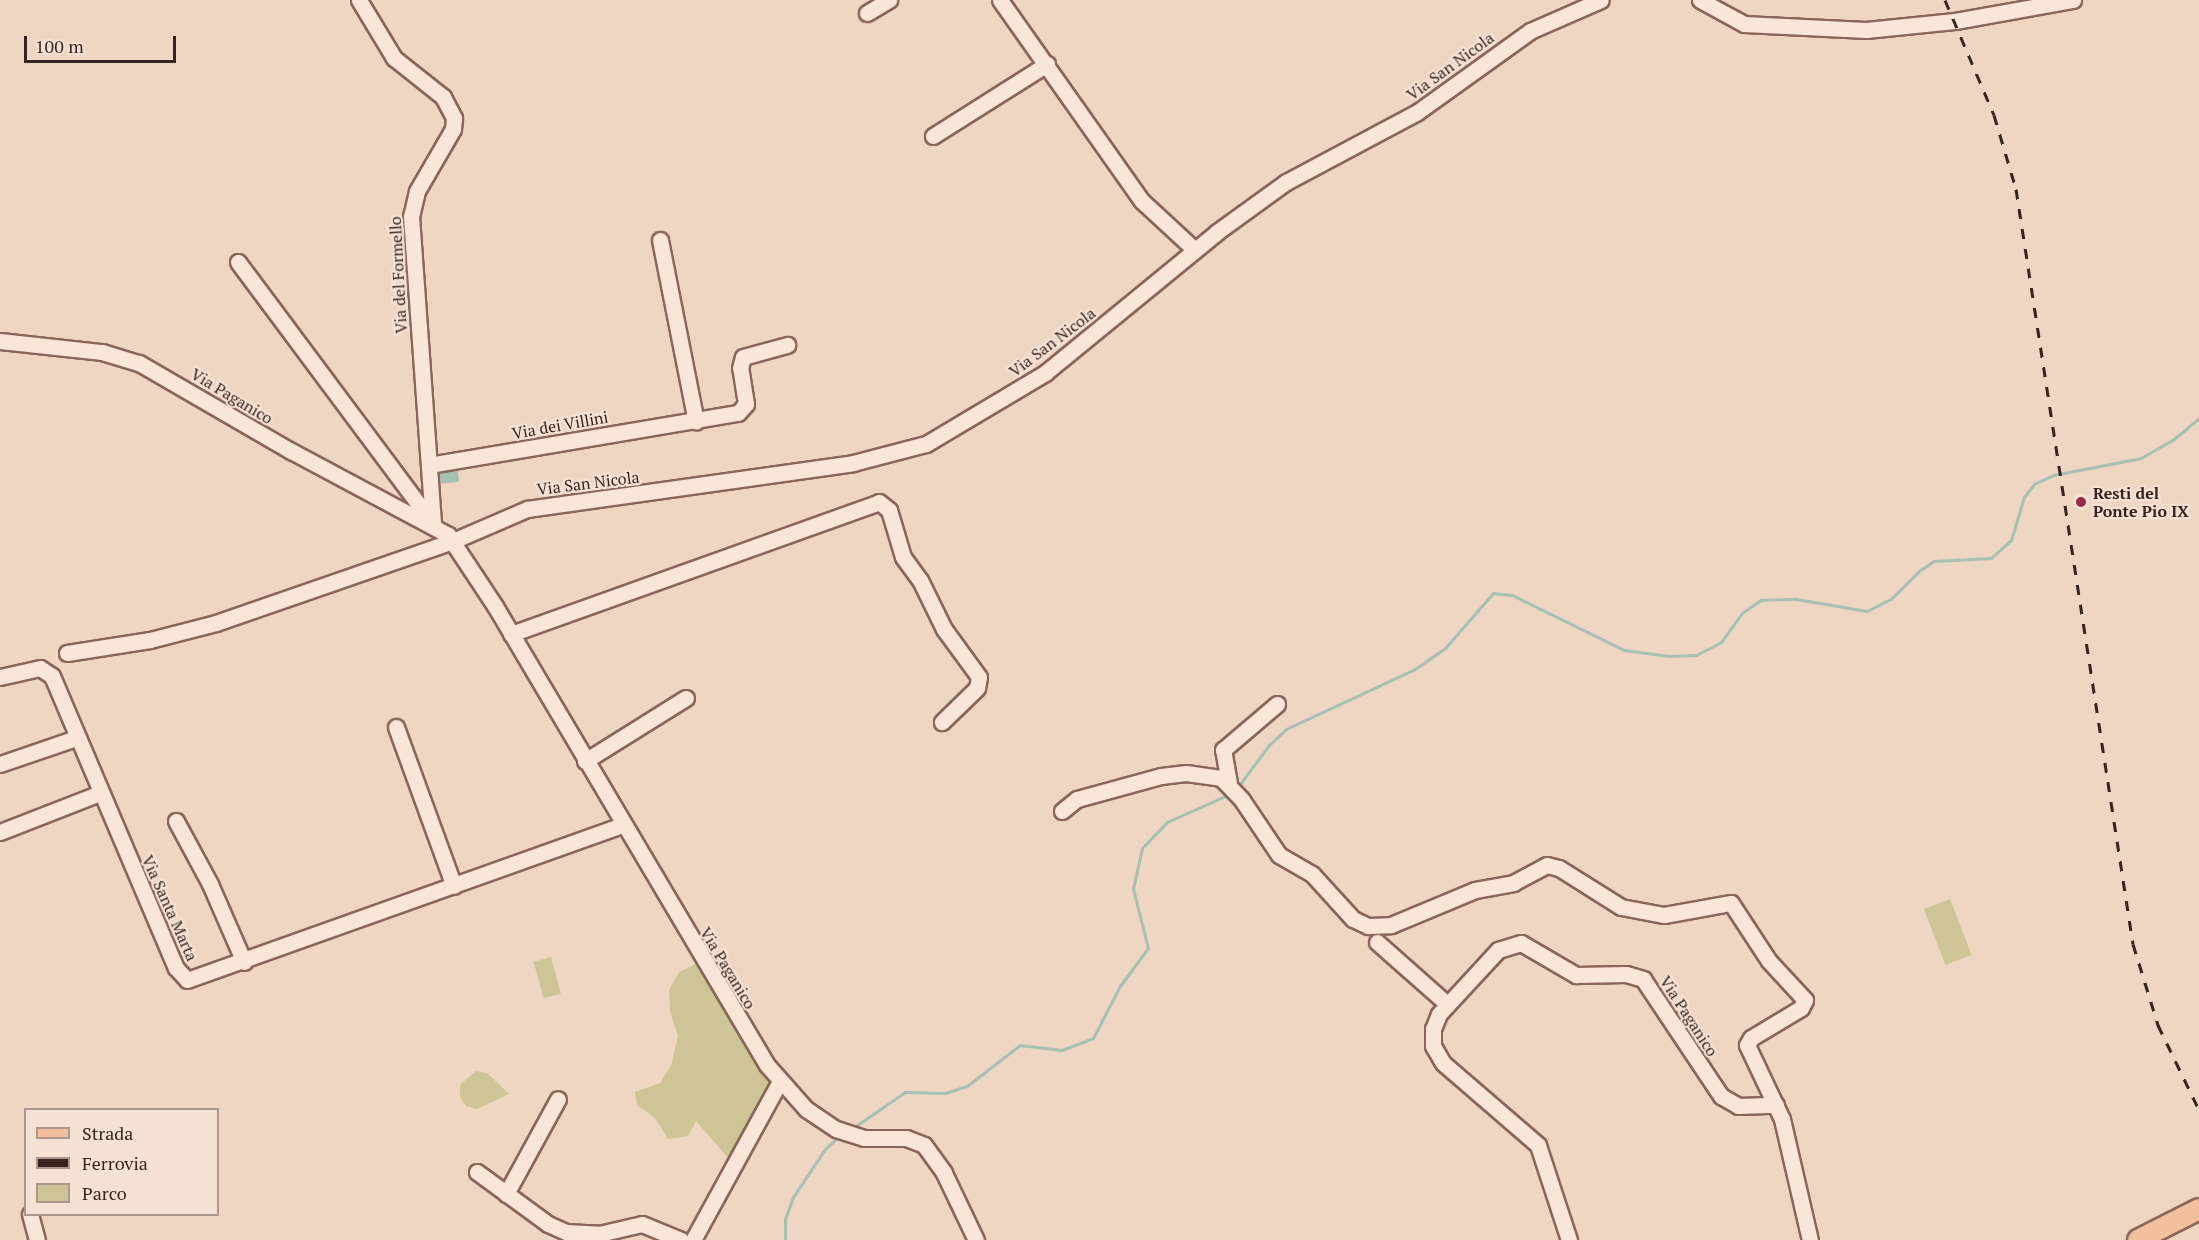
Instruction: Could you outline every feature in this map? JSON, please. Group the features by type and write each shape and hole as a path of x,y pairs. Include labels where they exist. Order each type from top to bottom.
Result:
{"main road":[{"path":"2138,1240 2199,1209"}],"street":[{"name":"Via del Formello","path":"359,0 394,58 443,97 454,118 453,129 417,191 411,216 433,524"},
{"path":"867,13 889,0"},
{"path":"1000,0 1142,201 1195,250"},
{"name":"Via San Nicola","path":"453,541 501,518 543,506 845,465 920,446 963,425 1045,373 1195,250 1286,182 1416,113 1525,34 1601,0"},
{"path":"1700,0 1744,24 1853,30 1955,21 2073,0"},
{"path":"933,136 1047,64"},
{"path":"660,240 696,421"},
{"name":"Via Paganico","path":"238,262 433,524 453,541 511,633 622,825 753,1043 780,1081 827,1125 864,1138 906,1138 927,1148 944,1173 976,1240"},
{"name":"Via Paganico","path":"0,341 102,352 139,363 291,451 433,524"},
{"name":"Via dei Villini","path":"429,465 696,421 743,410 746,400 741,359 750,353 787,345"},
{"path":"511,633 879,502 889,510 903,557 920,580 944,629 979,677 976,688 942,722"},
{"path":"67,653 198,628 453,541"},
{"name":"Via Santa Marta","path":"0,677 38,669 48,672 181,976 194,980 622,825"},
{"path":"585,761 687,698"},
{"path":"1228,783 1223,750 1277,704"},
{"path":"396,727 454,886"},
{"path":"0,764 76,738"},
{"path":"1062,811 1077,799 1173,773 1207,774 1228,783 1279,855 1312,874 1353,919 1368,926 1391,925 1475,890 1513,883 1547,865 1562,870 1621,907 1664,915 1731,903 1769,961 1805,1000 1801,1008 1751,1038 1747,1045 1776,1105 1810,1240"},
{"path":"0,832 100,794"},
{"path":"176,821 210,884 244,962"},
{"path":"1377,942 1447,1004"},
{"name":"Via Paganico","path":"1569,1240 1538,1145 1443,1063 1434,1050 1434,1025 1447,1004 1490,956 1514,943 1533,947 1576,975 1635,976 1650,986 1723,1098 1740,1106 1776,1105"},
{"path":"693,1240 780,1081"},
{"path":"506,1194 558,1099"},
{"path":"477,1172 506,1194 566,1232 599,1234 642,1224 681,1240"},
{"path":"30,1216 37,1240"}],"green space":[{"path":"1950,899 1972,955 1945,965 1924,909"},
{"path":"551,957 561,994 543,998 534,962"},
{"path":"698,963 757,1062 774,1082 763,1094 729,1159 696,1121 688,1136 668,1139 655,1118 637,1105 635,1092 660,1083 671,1066 678,1036 670,1011 669,990 679,972"},
{"path":"476,1071 487,1073 509,1094 477,1109 466,1106 460,1097 460,1085"}],"shaded area":[{"path":"458,471 459,482 438,484 437,473"}],"waterway":[{"path":"1237,788 1269,745 1286,729 1415,669 1446,647 1493,593 1512,595 1624,650 1669,656 1696,655 1721,642 1743,612 1761,600 1796,599 1867,611 1891,599 1919,571 1934,561 1991,558 2011,540 2024,497 2034,484 2053,475 2141,458 2174,439 2199,418"},
{"path":"853,1128 905,1092 945,1093 967,1086 1020,1045 1062,1050 1093,1038 1120,986 1148,948 1133,889 1142,848 1167,822 1230,794"},
{"path":"785,1240 785,1219 793,1197 825,1149 839,1136"}],"railway":[{"path":"1945,0 1994,115 2016,189 2133,944 2158,1025 2199,1110"}],"place":[{"name":"Resti del Ponte Pio IX","path":"2081,502"}]}
